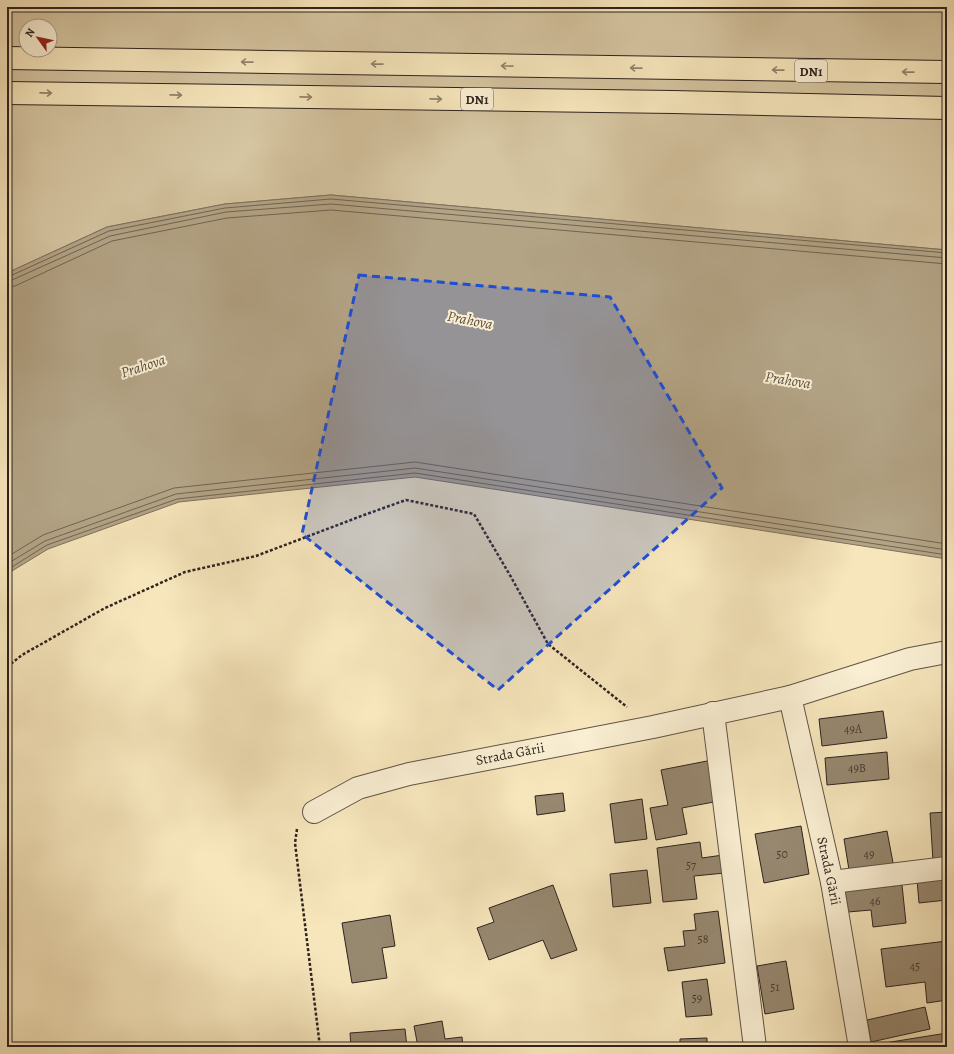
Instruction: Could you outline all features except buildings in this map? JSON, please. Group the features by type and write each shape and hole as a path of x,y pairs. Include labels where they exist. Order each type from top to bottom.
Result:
{"highway":[{"name":"DN1","path":"7,58 947,72"},
{"name":"DN1","path":"7,93 665,102 947,108"}],"street":[{"name":"Strada Gării","path":"314,812 358,788 409,774 653,727 790,697 910,659 947,652"},
{"name":"Strada Gării","path":"790,697 832,882 860,1047"},
{"path":"713,713 755,1047"},
{"path":"832,882 947,868"}],"path":[{"path":"7,667 22,655 105,608 184,572 256,556 406,500 474,514 548,644 653,727"},
{"path":"314,812 298,827 295,843 320,1047"}],"highlighted area":[{"path":"359,275 610,297 722,488 498,690 302,534"}],"shaded area":[{"path":"7,7 947,7 947,250 331,195 225,204 107,227 7,273"}],"water":[{"name":"Prahova","path":"331,195 947,250 947,559 415,477 179,502 48,549 7,574 7,273 107,227 225,204"}]}
